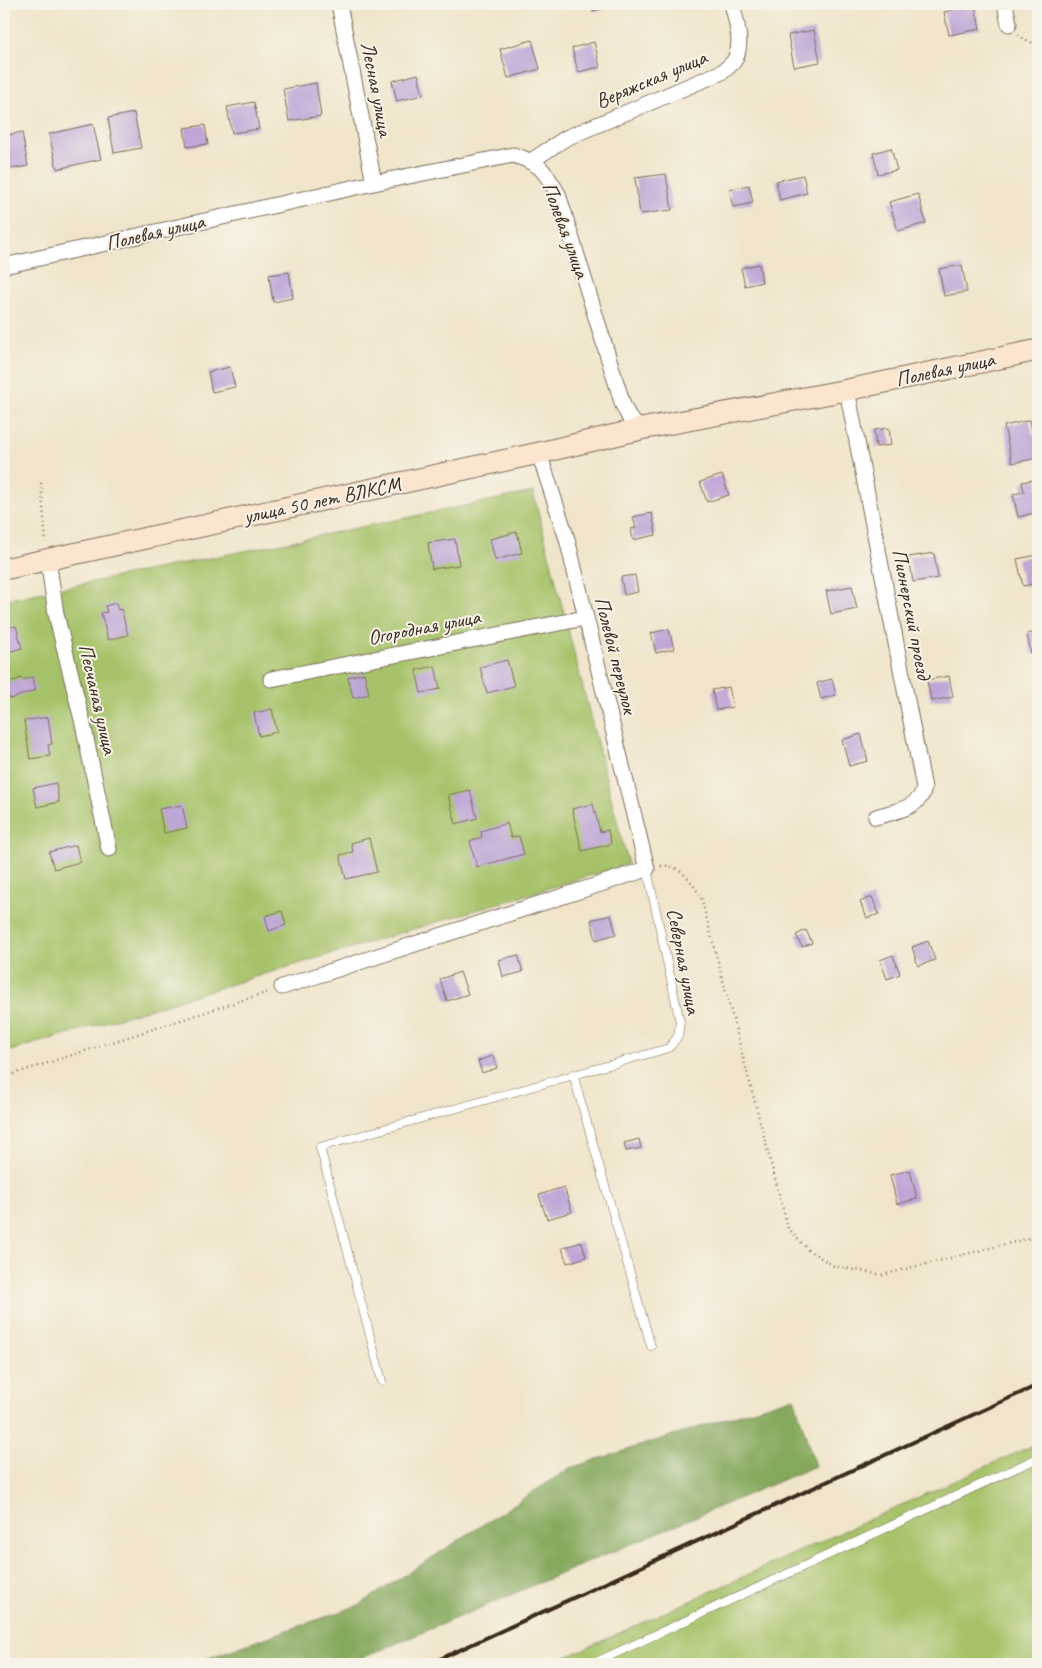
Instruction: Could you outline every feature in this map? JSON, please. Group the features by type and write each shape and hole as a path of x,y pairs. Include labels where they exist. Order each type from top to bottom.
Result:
{"street":[{"name":"Лесная улица","path":"339,4 374,182"},
{"name":"Веряжская улица","path":"531,161 566,138 722,72 734,60 738,47 738,28 732,4"},
{"path":"1005,4 1010,24"},
{"name":"Полевая улица","path":"4,266 374,182 513,155 531,161 545,170 558,194 623,405 630,418 641,429 846,390 1038,350"},
{"name":"Пионерский проезд","path":"846,390 924,788 918,802 876,817"},
{"name":"улица 50 лет ВЛКСМ","path":"4,569 539,453 641,429"},
{"name":"Полевой переулок","path":"539,453 567,539 647,869"},
{"name":"Песчаная улица","path":"48,559 56,614 83,724 109,849"},
{"name":"Огородная улица","path":"271,678 585,618"},
{"path":"282,987 647,869"}],"lane":[{"name":"Северная улица","path":"382,1381 320,1147 669,1048 678,1036 680,1022 647,869"},
{"path":"573,1074 651,1346"},
{"path":"592,1664 1038,1458"}],"path":[{"path":"1010,24 1019,37 1038,44"},
{"path":"41,483 48,559"},
{"path":"647,869 666,865 687,875 702,897 788,1228 808,1250 834,1266 882,1274 1038,1236"},
{"path":"4,1078 282,987"}],"green space":[{"path":"533,492 628,864 4,1053 4,600"},
{"path":"794,1397 815,1466 348,1664 191,1664 359,1605 570,1468"},
{"path":"1038,1443 1038,1664 551,1664"}],"building":[{"path":"591,4 621,4 621,5 593,11"},
{"path":"975,5 980,29 949,35 944,12"},
{"path":"814,30 820,62 794,67 788,35"},
{"path":"532,40 540,69 508,78 500,49"},
{"path":"594,42 600,67 578,72 572,48"},
{"path":"418,74 423,95 397,101 392,81"},
{"path":"316,83 321,116 289,121 283,89"},
{"path":"254,102 259,129 232,133 227,107"},
{"path":"134,113 141,148 114,153 108,118"},
{"path":"93,124 101,159 57,169 49,134"},
{"path":"205,125 208,144 187,147 184,128"},
{"path":"22,132 28,166 4,170 4,136"},
{"path":"891,148 897,170 878,174 873,153"},
{"path":"666,174 672,210 640,214 635,178"},
{"path":"803,175 807,193 780,200 776,181"},
{"path":"749,185 753,203 733,207 729,189"},
{"path":"918,194 926,223 898,231 889,202"},
{"path":"759,264 762,282 745,286 741,268"},
{"path":"962,265 967,292 944,296 939,269"},
{"path":"289,272 293,298 273,302 269,275"},
{"path":"230,367 235,387 212,392 208,372"},
{"path":"1030,420 1033,435 1038,434 1038,458 1012,463 1004,426"},
{"path":"889,428 891,445 876,447 874,430"},
{"path":"722,475 729,495 707,502 700,482"},
{"path":"1038,479 1038,512 1018,517 1013,494 1024,492 1022,482"},
{"path":"652,513 656,535 633,540 631,529 636,528 633,517"},
{"path":"517,532 522,553 495,560 490,539"},
{"path":"455,539 459,565 432,569 428,543"},
{"path":"934,553 938,578 913,582 909,557"},
{"path":"1038,555 1038,583 1023,586 1017,559"},
{"path":"635,575 638,592 624,595 621,577"},
{"path":"852,586 857,609 831,614 826,591"},
{"path":"116,603 118,610 121,609 128,635 108,640 101,613 107,612 105,606"},
{"path":"16,626 22,648 4,653 4,629"},
{"path":"669,629 674,649 656,653 651,633"},
{"path":"1038,632 1038,653 1031,654 1027,634"},
{"path":"507,660 514,686 487,693 480,667"},
{"path":"435,666 440,689 421,693 416,670"},
{"path":"364,673 369,694 353,698 348,677"},
{"path":"949,676 953,697 931,701 927,680"},
{"path":"32,677 36,690 10,699 4,684"},
{"path":"832,679 836,695 821,699 817,683"},
{"path":"729,687 733,707 716,710 712,690"},
{"path":"272,709 277,732 259,736 254,713"},
{"path":"48,717 52,744 48,745 50,756 30,759 24,721"},
{"path":"861,734 868,761 849,766 842,740"},
{"path":"56,783 59,802 37,807 33,788"},
{"path":"470,790 477,818 456,824 448,795"},
{"path":"593,804 600,832 608,830 611,844 582,851 572,809"},
{"path":"182,805 187,828 164,833 159,809"},
{"path":"507,823 511,838 519,836 524,854 477,867 470,841 482,837 481,831"},
{"path":"369,838 377,872 346,879 340,855 353,852 351,843"},
{"path":"76,845 80,862 54,869 49,852"},
{"path":"872,897 879,914 867,918 860,902"},
{"path":"282,911 286,925 269,931 265,916"},
{"path":"611,915 616,934 596,940 591,920"},
{"path":"806,930 812,943 802,947 796,935"},
{"path":"928,941 935,960 918,966 912,947"},
{"path":"518,955 523,972 503,977 499,960"},
{"path":"893,955 900,974 887,979 880,960"},
{"path":"460,972 468,994 447,1001 440,979"},
{"path":"493,1056 497,1068 482,1073 478,1061"},
{"path":"639,1139 641,1148 626,1151 624,1143"},
{"path":"910,1170 917,1199 897,1204 890,1175"},
{"path":"564,1187 572,1212 547,1219 539,1195"},
{"path":"582,1242 586,1257 567,1263 562,1248"}],"railway":[{"path":"429,1664 1038,1385"}]}
